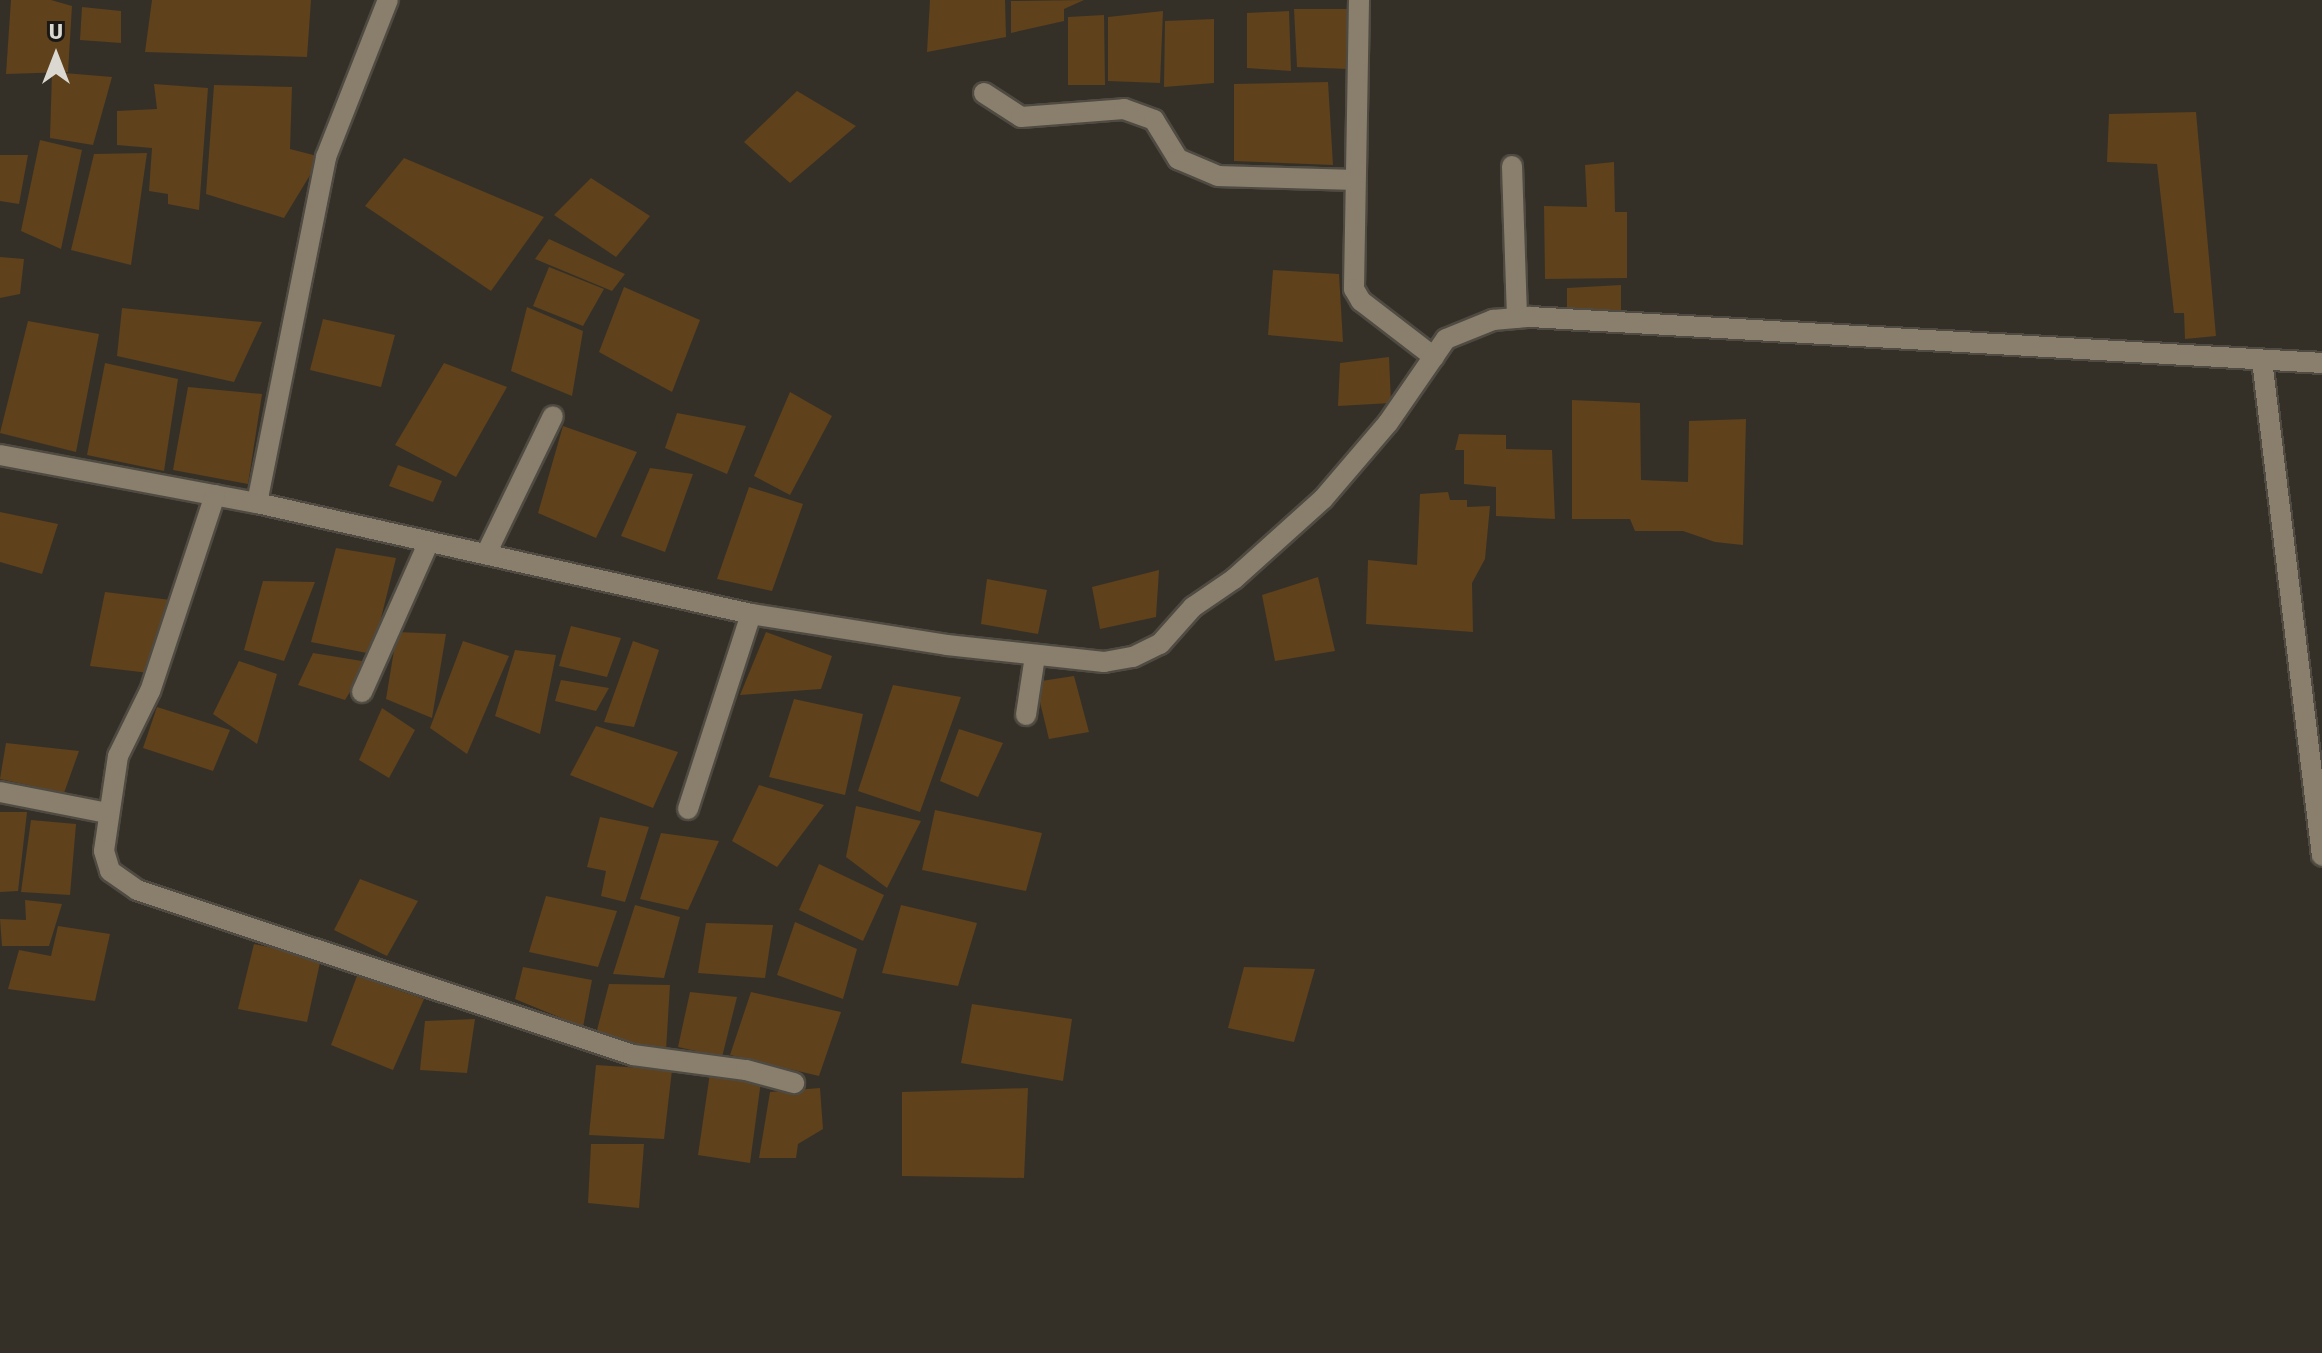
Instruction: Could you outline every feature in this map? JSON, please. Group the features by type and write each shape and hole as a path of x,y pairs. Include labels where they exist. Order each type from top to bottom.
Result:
{"street":[{"path":"257,503 326,157 388,0"},
{"path":"1359,0 1354,289 1361,301 1434,357"},
{"path":"984,93 1021,117 1124,109 1154,120 1178,159 1218,176 1355,180"},
{"path":"1512,166 1517,318"},
{"path":"0,455 257,503 428,544 486,554 751,614 1035,656 1104,662 1133,657 1160,644 1193,607 1234,579 1323,499 1388,423 1434,357 1461,329 1517,318 2322,363"},
{"path":"2262,360 2322,855"},
{"path":"486,554 553,416"},
{"path":"215,495 150,691 118,756 107,813 104,851 110,871 137,890 633,1055 746,1070 794,1083"},
{"path":"362,692 428,544"},
{"path":"688,809 751,614"},
{"path":"1026,715 1035,656"},
{"path":"0,792 107,813"}],"building":[{"path":"11,0 51,0 72,6 68,72 6,74"},
{"path":"152,0 311,0 307,57 145,52"},
{"path":"930,0 1005,0 1006,37 927,52"},
{"path":"1084,0 1064,9 1064,21 1011,33 1011,1"},
{"path":"82,7 121,11 121,43 80,40"},
{"path":"1294,9 1348,9 1349,69 1297,67"},
{"path":"1163,11 1160,83 1108,81 1108,17"},
{"path":"1289,11 1291,71 1247,68 1247,13"},
{"path":"1104,15 1105,85 1068,85 1068,17"},
{"path":"1214,19 1214,83 1164,87 1165,21"},
{"path":"52,72 112,77 93,145 50,138"},
{"path":"1328,82 1333,165 1234,161 1234,84"},
{"path":"154,84 208,88 199,210 168,204 168,194 149,191 152,148 117,145 117,111 157,109"},
{"path":"214,85 292,87 290,149 321,157 284,218 206,194"},
{"path":"797,91 856,126 790,183 744,142"},
{"path":"2196,112 2216,336 2185,339 2184,313 2174,313 2157,164 2107,162 2109,114"},
{"path":"40,140 82,150 61,249 21,231"},
{"path":"147,153 131,265 71,250 94,154"},
{"path":"0,155 28,155 19,204 0,201"},
{"path":"404,158 544,217 491,291 365,206"},
{"path":"1614,162 1615,212 1627,212 1627,278 1545,279 1544,206 1587,207 1585,165"},
{"path":"591,178 650,216 616,257 554,215"},
{"path":"549,239 625,274 612,291 535,259"},
{"path":"0,257 24,259 20,294 0,298"},
{"path":"549,267 604,289 583,326 533,306"},
{"path":"1273,270 1339,274 1343,342 1268,335"},
{"path":"1621,285 1621,313 1567,313 1567,288"},
{"path":"624,287 700,320 672,392 599,352"},
{"path":"527,307 583,331 572,396 511,371"},
{"path":"122,308 262,322 234,382 117,356"},
{"path":"323,319 395,335 381,387 310,370"},
{"path":"28,321 99,334 76,452 0,433"},
{"path":"1389,357 1391,403 1338,406 1340,363"},
{"path":"105,363 178,379 164,471 87,455"},
{"path":"444,363 507,387 456,477 395,445"},
{"path":"188,387 262,394 248,484 173,470"},
{"path":"790,392 832,416 790,495 754,476"},
{"path":"1572,400 1640,403 1641,480 1688,482 1689,421 1746,419 1743,545 1715,542 1683,531 1635,531 1630,519 1572,519"},
{"path":"677,413 746,426 727,474 665,448"},
{"path":"563,426 637,452 596,538 538,513"},
{"path":"1459,434 1506,435 1506,449 1552,450 1555,519 1496,516 1496,487 1464,484 1464,450 1455,450"},
{"path":"398,465 442,481 433,502 389,486"},
{"path":"650,468 693,474 665,552 621,536"},
{"path":"749,487 803,504 772,591 717,579"},
{"path":"1448,492 1450,500 1467,500 1467,507 1490,506 1485,559 1472,583 1473,632 1366,624 1368,560 1417,565 1420,494"},
{"path":"0,512 58,524 42,574 0,562"},
{"path":"336,548 396,558 372,654 311,642"},
{"path":"1159,570 1156,617 1100,629 1092,587"},
{"path":"1318,577 1335,651 1275,661 1262,595"},
{"path":"987,579 1047,590 1038,634 981,624"},
{"path":"263,581 315,582 284,661 244,650"},
{"path":"105,592 171,600 149,673 90,666"},
{"path":"571,626 621,638 607,677 559,666"},
{"path":"397,632 446,634 432,718 386,699"},
{"path":"766,632 832,656 821,689 740,695"},
{"path":"463,641 509,656 467,754 430,728"},
{"path":"633,641 659,650 634,727 604,722"},
{"path":"515,650 556,655 540,734 495,716"},
{"path":"313,653 368,662 345,700 298,685"},
{"path":"239,661 277,674 257,744 213,714"},
{"path":"1074,676 1089,732 1049,739 1035,682"},
{"path":"561,680 609,688 596,711 555,701"},
{"path":"893,685 961,697 920,812 858,791"},
{"path":"794,699 863,714 845,795 769,777"},
{"path":"157,707 230,730 213,771 143,748"},
{"path":"382,708 415,730 389,778 359,760"},
{"path":"596,726 678,752 653,808 570,775"},
{"path":"959,729 1003,743 978,797 940,781"},
{"path":"6,743 79,751 64,793 0,779"},
{"path":"759,785 824,805 777,867 732,841"},
{"path":"856,806 921,821 887,888 846,857"},
{"path":"935,810 1042,833 1026,891 922,870"},
{"path":"0,812 27,812 18,891 0,892"},
{"path":"600,817 649,827 625,902 601,896 606,871 587,867"},
{"path":"31,820 76,824 70,895 21,892"},
{"path":"661,833 719,841 688,910 640,899"},
{"path":"819,864 884,895 863,941 799,910"},
{"path":"360,879 418,901 387,956 334,930"},
{"path":"546,896 617,911 598,967 529,952"},
{"path":"25,900 62,904 49,946 2,946 0,919 26,920"},
{"path":"635,905 680,917 664,978 613,974"},
{"path":"901,905 977,923 958,986 882,973"},
{"path":"795,922 857,949 843,999 777,975"},
{"path":"706,923 773,925 765,978 698,973"},
{"path":"58,926 110,934 95,1001 8,989 19,950 51,956"},
{"path":"254,944 321,958 307,1022 238,1009"},
{"path":"523,967 592,980 583,1027 515,999"},
{"path":"1244,967 1315,969 1294,1042 1228,1028"},
{"path":"357,976 424,999 393,1070 331,1045"},
{"path":"609,984 670,985 666,1050 596,1034"},
{"path":"690,992 737,997 722,1057 678,1047"},
{"path":"751,992 841,1012 819,1076 730,1055"},
{"path":"972,1004 1072,1019 1063,1081 961,1063"},
{"path":"475,1019 467,1073 420,1070 425,1021"},
{"path":"596,1065 672,1070 664,1139 589,1135"},
{"path":"710,1073 761,1081 750,1163 698,1155"},
{"path":"820,1088 823,1129 798,1144 796,1158 759,1158 770,1092"},
{"path":"1028,1088 1024,1178 902,1176 902,1092"},
{"path":"591,1144 644,1144 639,1208 588,1203"}]}
